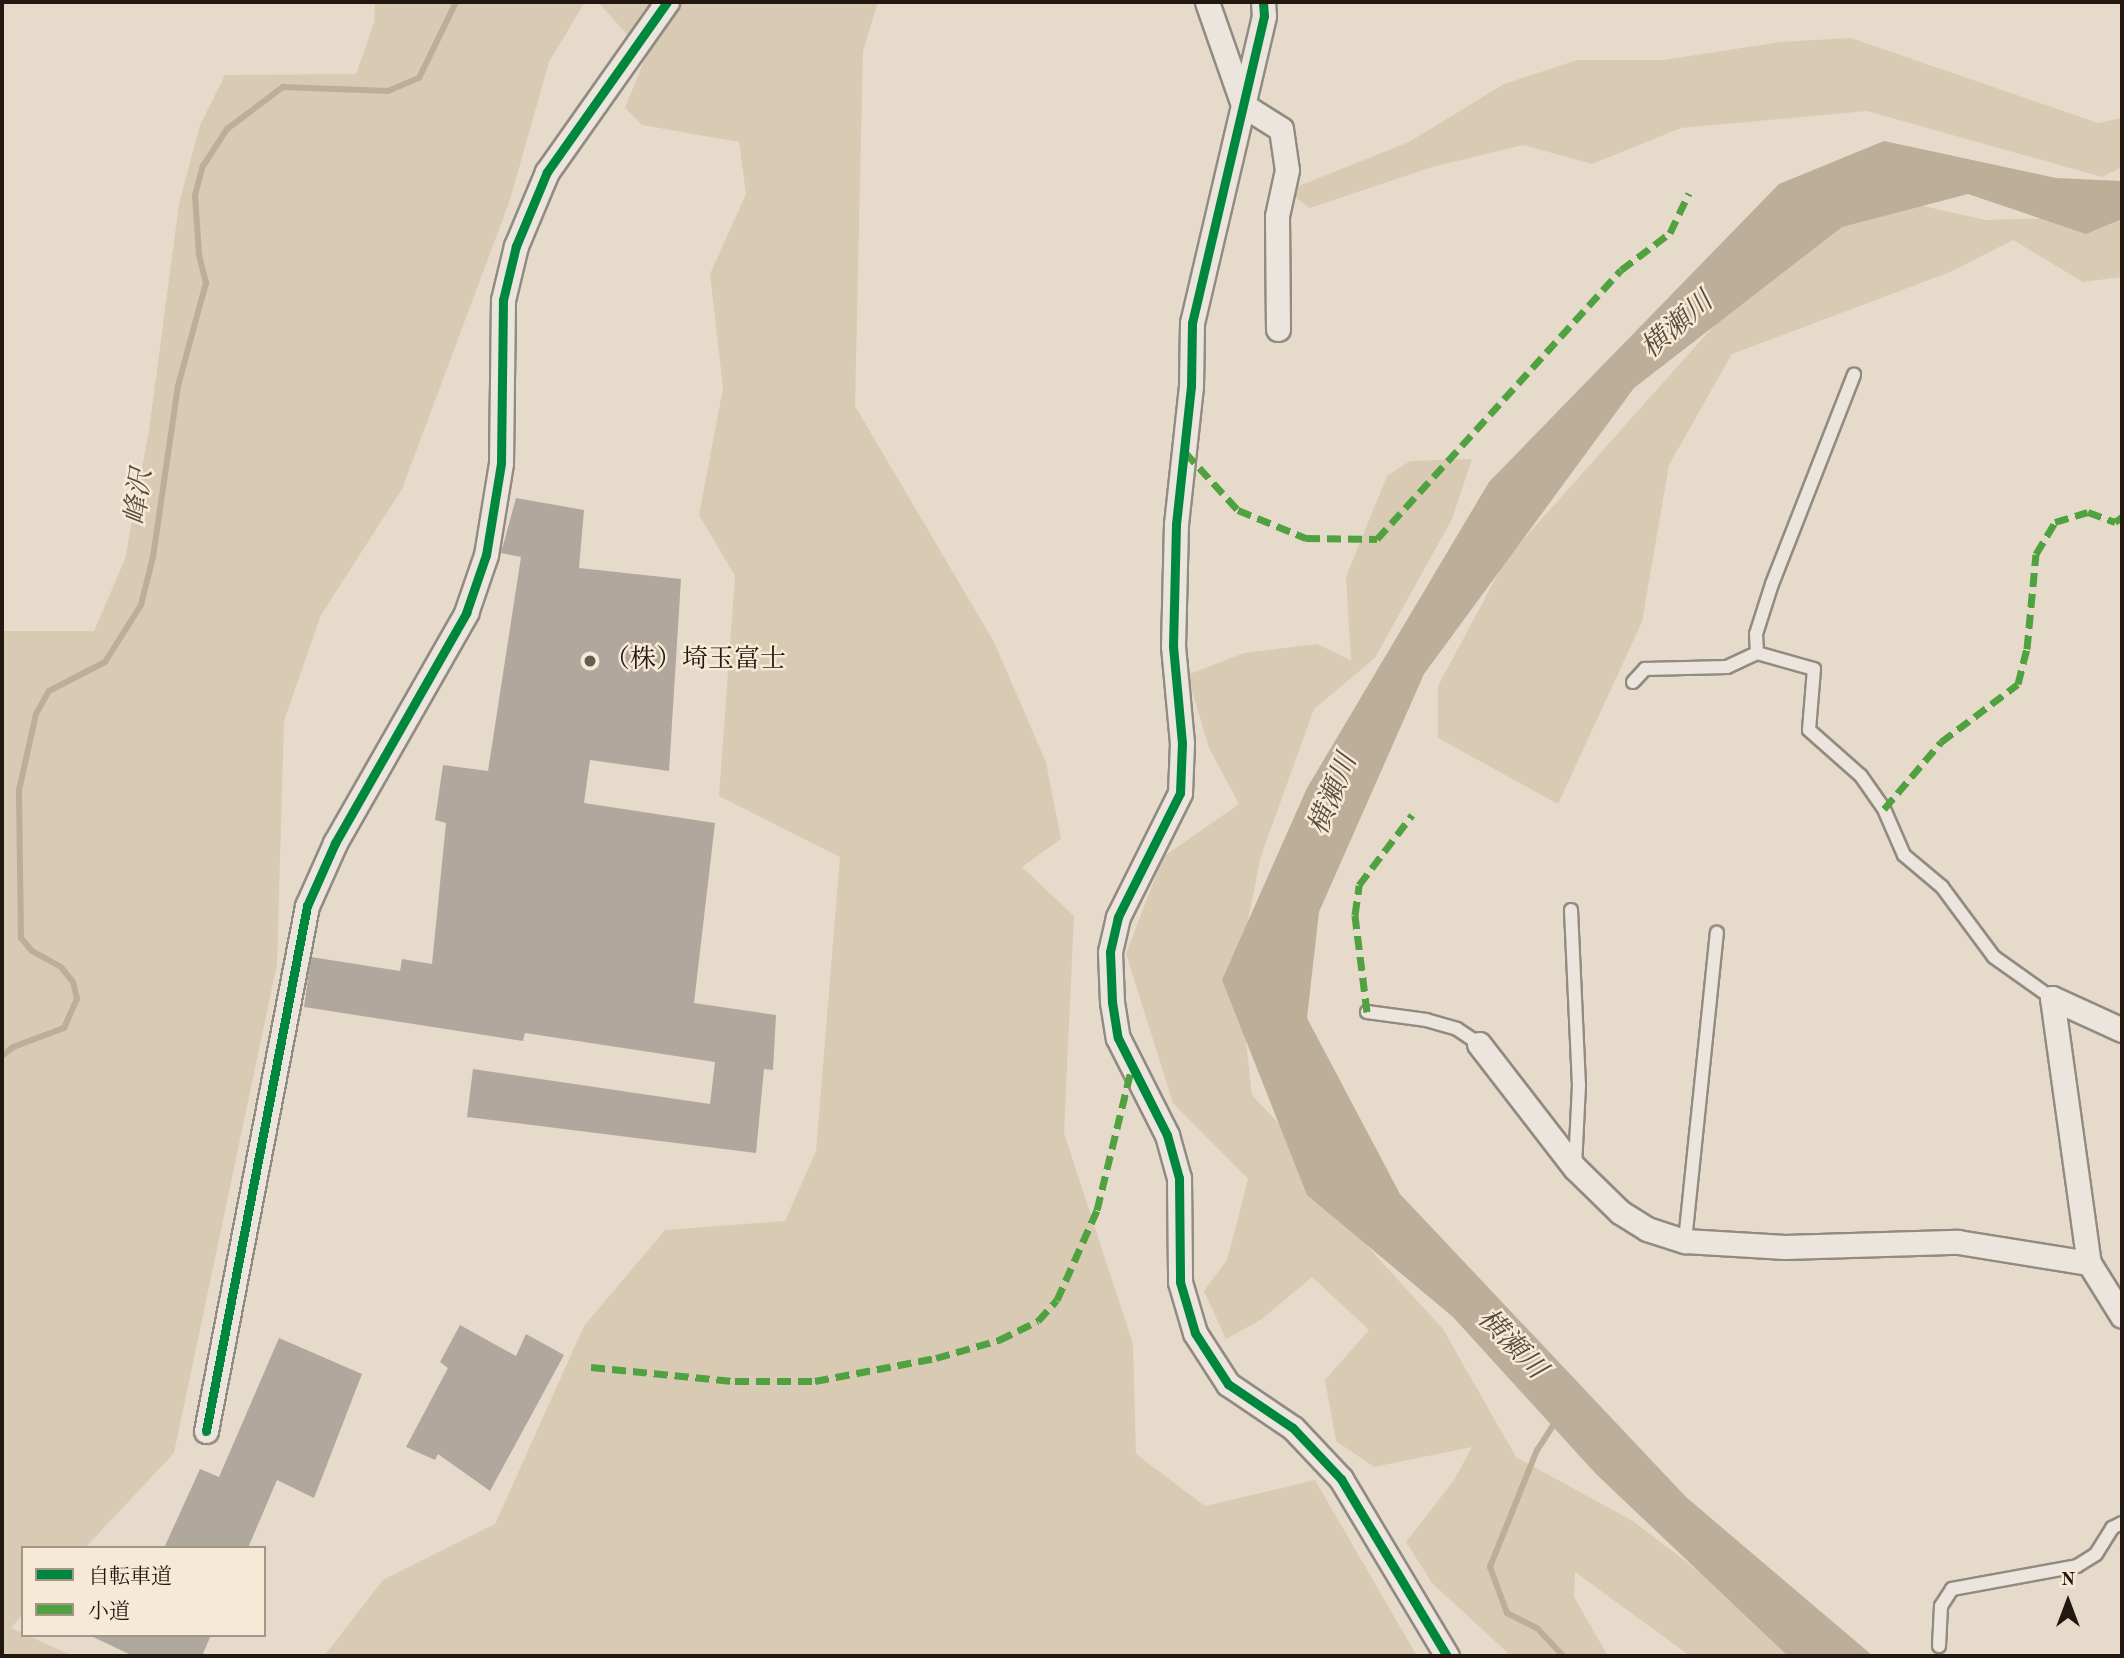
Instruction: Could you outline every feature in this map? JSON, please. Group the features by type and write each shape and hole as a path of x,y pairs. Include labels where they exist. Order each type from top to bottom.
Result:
{"street":[{"path":"206,1431 307,906 335,843 466,613 486,555 501,463 503,300 516,246 547,172 667,2"},
{"path":"1207,2 1243,105 1282,129 1287,170 1277,216 1278,329"},
{"path":"1263,2 1243,105 1192,323 1191,386 1176,524 1173,646 1182,743 1180,793 1118,917 1110,952 1112,1002 1118,1038 1167,1135 1179,1178 1180,1282 1195,1333 1228,1384 1293,1427 1341,1479 1447,1656"},
{"path":"2052,998 2122,1030"},
{"path":"2052,998 2088,1263 2122,1316"},
{"path":"1479,1044 1576,1168 1620,1212 1647,1229 1685,1241 1785,1247 1958,1242 2088,1263"}],"lane":[{"path":"1757,653 1756,634 1772,584 1854,375"},
{"path":"1633,682 1645,670 1727,667 1757,653 1814,670 1810,730 1817,741 1861,776 1884,809 1904,855 1942,887 1994,957 2052,998"},
{"path":"1571,910 1579,1085 1576,1168"},
{"path":"1685,1241 1717,933"},
{"path":"1367,1012 1426,1020 1457,1029 1479,1044"},
{"path":"1939,1646 1941,1606 1952,1589 2077,1566 2096,1554 2112,1528 2122,1523"}],"shaded area":[{"path":"375,2 585,2 549,62 510,200 402,489 321,615 284,721 277,964 174,1453 87,1546 21,1546 21,1616 11,1628 21,1633 21,1637 31,1637 73,1656 2,1656 2,631 94,631 125,559 149,430 179,204 200,125 225,75 356,74 374,23"},
{"path":"598,2 878,2 863,51 855,406 994,642 1046,762 1061,839 1022,867 1074,916 1064,1133 1133,1344 1136,1454 1205,1506 1315,1480 1417,1656 324,1656 383,1580 495,1524 584,1326 665,1230 785,1221 816,1151 840,857 719,796 735,576 699,515 723,388 710,274 746,194 739,142 642,125 625,108 646,56"},
{"path":"1851,38 2098,123 2122,118 2122,167 2102,177 1867,111 1681,128 1592,164 1523,145 1432,167 1310,208 1286,191 1409,142 1504,84 1577,60 1664,60 1780,42"},
{"path":"1887,198 1986,220 2122,216 2122,277 2083,282 2013,240 1950,272 1732,354 1669,465 1642,622 1558,804 1438,738 1438,686 1506,559 1751,284"},
{"path":"1472,459 1452,519 1375,658 1314,709 1261,856 1238,970 1252,1095 1314,1161 1369,1248 1443,1329 1516,1457 1633,1521 1809,1656 1690,1656 1575,1572 1574,1597 1608,1656 1511,1656 1432,1583 1406,1542 1454,1480 1472,1447 1374,1467 1336,1441 1325,1380 1369,1330 1312,1277 1262,1319 1226,1339 1204,1291 1227,1260 1248,1179 1173,1103 1126,954 1163,857 1239,804 1209,748 1187,675 1244,653 1317,644 1351,660 1346,577 1387,476 1410,461"}],"water":[{"name":"横瀬川","path":"1884,141 2056,178 2122,181 2122,219 2086,234 1968,194 1842,227 1634,388 1424,674 1319,912 1307,1018 1400,1194 1686,1497 1873,1656 1788,1656 1596,1474 1453,1317 1307,1195 1222,980 1307,788 1489,482 1779,184"}],"building":[{"name":"（株）埼玉富士","path":"516,498 584,510 579,568 681,579 669,771 590,760 584,803 715,823 694,1003 776,1015 773,1070 764,1069 756,1153 467,1117 473,1069 710,1104 715,1062 525,1033 523,1041 304,1007 311,957 400,971 402,959 432,964 446,823 435,820 443,765 488,771 521,557 501,553"},
{"path":"460,1325 516,1356 526,1334 564,1355 490,1491 438,1454 435,1460 406,1447 448,1368 440,1362"},
{"path":"279,1338 362,1374 314,1498 277,1480 249,1546 165,1546 200,1469 219,1477"},
{"path":"93,1637 210,1637 202,1656 133,1656"}],"waterway":[{"name":"峰沢","path":"2,1056 13,1047 64,1028 77,999 73,982 61,967 32,951 21,938 19,790 36,714 49,691 105,662 141,605 153,557 178,386 206,283 199,254 195,195 203,166 227,129 283,87 388,91 419,78 456,2"},
{"path":"1556,1421 1537,1450 1490,1567 1507,1613 1537,1628 1563,1656"}],"marked path":[{"path":"1185,452 1238,510 1306,538 1377,539 1621,270 1670,233 1689,193"},
{"path":"1884,809 1941,742 2018,684 2027,649 2036,554 2055,522 2088,512 2115,522 2122,517"},
{"path":"1367,1012 1355,915 1359,885 1412,815"},
{"path":"591,1367 735,1381 815,1381 936,1358 999,1340 1038,1321 1057,1300 1097,1210 1131,1070"}],"cycle path":[{"path":"206,1431 307,906 335,843 466,613 486,555 501,463 503,300 516,246 547,172 667,2"},
{"path":"1263,2 1264,16 1192,323 1191,386 1176,524 1173,646 1182,743 1180,793 1118,917 1110,952 1112,1002 1118,1038 1167,1135 1179,1178 1180,1282 1195,1333 1228,1384 1293,1428 1341,1479 1447,1656"}],"place":[{"name":"（株）埼玉富士","path":"590,661"}]}
